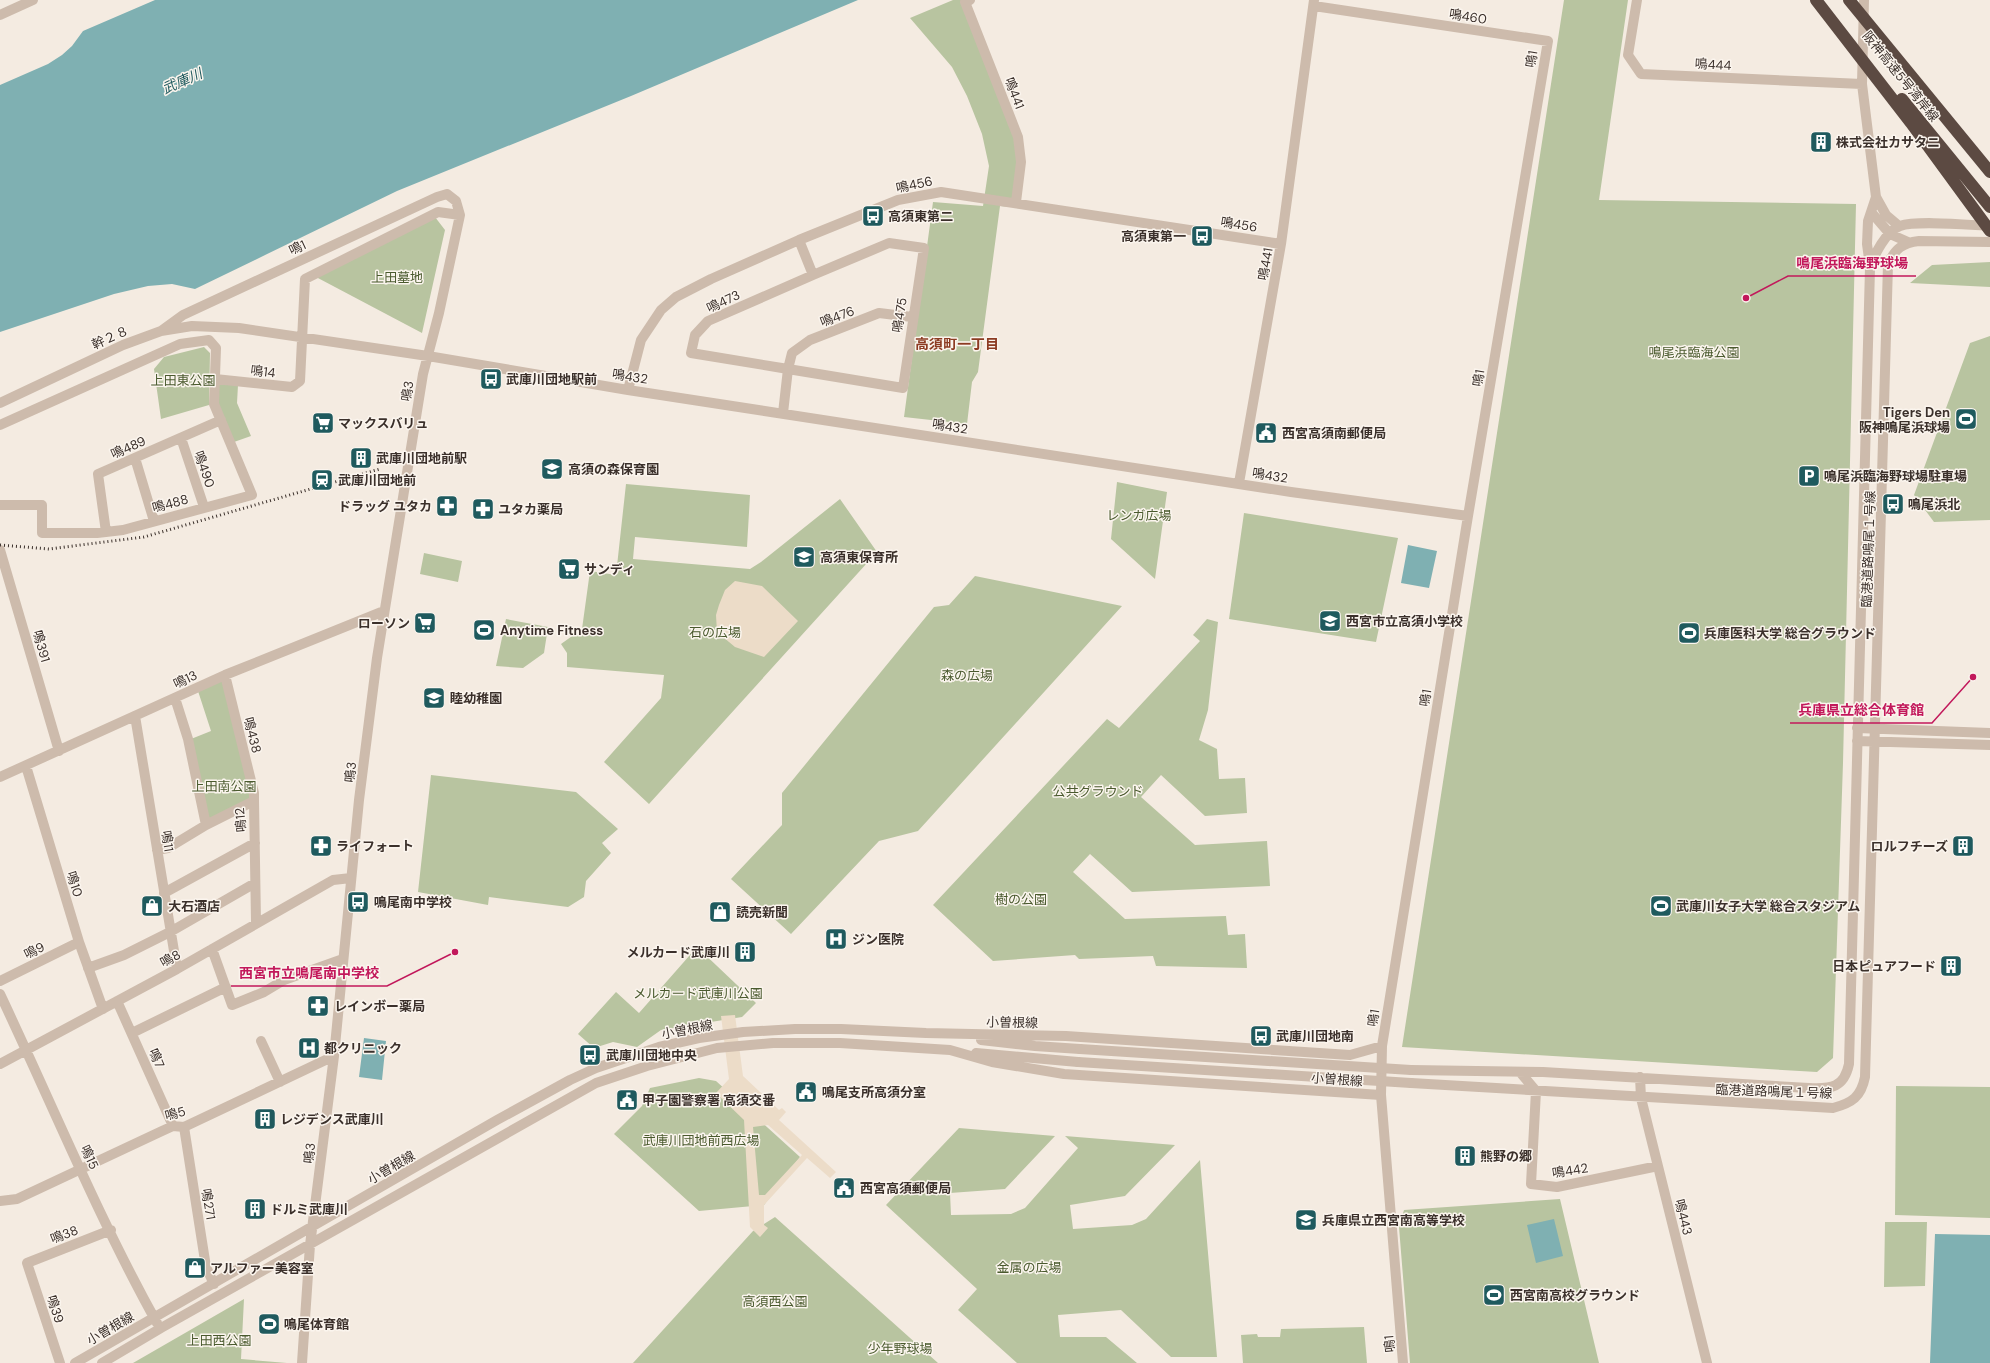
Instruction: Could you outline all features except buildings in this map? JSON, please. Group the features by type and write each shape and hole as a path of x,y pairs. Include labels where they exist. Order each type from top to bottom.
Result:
{"highway":[{"path":"1816,0 1911,123 1990,231"},
{"name":"阪神高速5号湾岸線","path":"1821,0 1990,207"},
{"name":"阪神高速5号湾岸線","path":"1849,0 1990,172"}],"street":[{"path":"0,15 33,0"},
{"name":"鳴441","path":"970,0 965,2 1018,137 1021,162 1016,202"},
{"name":"鳴444","path":"1636,0 1628,55 1641,74 1862,84"},
{"path":"1864,0 1862,84 1876,197 1868,220 1867,244 1870,268"},
{"name":"鳴441","path":"1239,483 1282,244 1314,3"},
{"name":"鳴460","path":"1314,3 1548,41"},
{"name":"鳴1","path":"1403,1363 1382,1095 1382,1046 1468,516 1548,41"},
{"name":"鳴456","path":"628,390 641,340 661,310 676,297 799,240 898,200 941,192 1016,202 1282,244"},
{"name":"鳴1","path":"161,331 183,315 378,223 447,194 456,200 460,215"},
{"path":"1876,197 1886,214 1899,226 1919,224 1990,226"},
{"name":"鳴14","path":"215,379 292,387 300,381 305,279 438,212 460,215"},
{"path":"1872,212 1890,234 1908,242 1919,240 1990,242"},
{"name":"鳴3","path":"302,1363 310,1245 334,1056 351,878 371,705 384,611 423,374 460,215"},
{"name":"臨港道路鳴尾１号線","path":"926,1033 1035,1046 1411,1070 1520,1072 1640,1077 1826,1089 1840,1084 1847,1076 1849,1064 1870,268 1873,258 1881,245 1899,226"},
{"path":"799,240 813,275"},
{"name":"臨港道路鳴尾１号線","path":"950,1050 1078,1062 1641,1098 1833,1108 1848,1104 1863,1089 1865,1077 1876,741 1888,264 1893,253 1900,245 1908,242"},
{"name":"鳴475","path":"788,369 903,388 912,317 924,248 889,243 813,275"},
{"name":"鳴473","path":"788,369 691,353 695,334 708,321 813,275"},
{"name":"鳴476","path":"788,369 792,353 810,340 879,313 912,317"},
{"name":"幹２８","path":"0,403 123,344 161,331 192,326 239,328 302,336"},
{"name":"鳴432","path":"302,336 628,390 1239,483 1468,516"},
{"path":"0,425 180,344 208,340 216,348 215,379"},
{"path":"783,413 788,369"},
{"name":"鳴488","path":"0,505 42,505 42,533 106,532 123,530 252,495 214,404 215,379"},
{"name":"鳴489","path":"106,532 98,474 221,420"},
{"name":"鳴490","path":"181,438 204,508"},
{"path":"135,458 154,521"},
{"name":"鳴391","path":"0,550 59,751"},
{"name":"鳴13","path":"0,777 225,675 384,611"},
{"name":"鳴438","path":"225,675 254,793 254,801"},
{"path":"175,698 188,739 206,825"},
{"name":"鳴11","path":"135,716 177,969"},
{"path":"1857,728 1876,730 1990,733"},
{"path":"1857,741 1990,745"},
{"name":"鳴10","path":"26,766 79,942 103,1009"},
{"name":"鳴12","path":"157,850 168,848 206,825 254,801 256,922"},
{"path":"164,893 255,843"},
{"name":"鳴8","path":"0,1064 177,969 256,922 333,880 351,878"},
{"path":"88,968 124,955 170,932 255,883"},
{"name":"鳴9","path":"0,981 79,942"},
{"path":"212,949 232,1005 264,992 284,980 343,959"},
{"path":"132,1033 226,987"},
{"name":"鳴15","path":"0,994 110,1230 161,1328"},
{"name":"鳴7","path":"117,1001 173,1126"},
{"name":"小曽根線","path":"75,1363 557,1087 596,1068 626,1056 659,1047 699,1038 743,1032 795,1029 1066,1036 1350,1054 1382,1046"},
{"path":"261,1041 280,1082"},
{"name":"小曽根線","path":"102,1363 552,1106 596,1083 626,1072 716,1048 773,1043 872,1044 950,1050 992,1062 1064,1074 1382,1095"},
{"name":"鳴5","path":"0,1201 17,1199 82,1170 173,1126 184,1127 334,1056"},
{"path":"1520,1072 1536,1091"},
{"name":"鳴443","path":"1640,1077 1641,1098 1707,1363"},
{"name":"鳴442","path":"1536,1091 1531,1184 1557,1188 1658,1166"},
{"name":"鳴271","path":"184,1127 206,1267 214,1284"},
{"name":"鳴38","path":"27,1262 110,1230"},
{"name":"鳴39","path":"27,1262 60,1363"}],"green space":[{"path":"953,0 961,0 1015,140 1018,162 1011,207 1000,206 978,372 972,382 967,424 904,417 933,202 983,206 989,166 982,134 967,96 952,67 910,18"},
{"name":"鳴尾浜臨海公園","path":"1564,0 1628,0 1599,200 1856,204 1843,763 1833,1058 1817,1072 1402,1047"},
{"name":"上田墓地","path":"435,217 445,230 422,333 316,277"},
{"path":"1990,262 1990,287 1910,283 1932,265"},
{"name":"Tigers Den 阪神鳴尾浜球場","path":"1990,336 1990,520 1934,522 1914,495 1970,343"},
{"name":"上田東公園","path":"204,347 210,353 209,405 161,419 154,369 164,357"},
{"path":"219,383 238,385 237,403 251,436 234,442 217,403"},
{"name":"レンガ広場","path":"1117,482 1167,492 1155,579 1111,539"},
{"name":"石の広場","path":"626,484 750,495 747,547 635,537 633,559 750,569 761,562 840,499 877,552 649,804 604,762 661,698 664,675 567,667 567,653 561,644 582,629 590,571 616,575"},
{"path":"1244,513 1398,538 1376,642 1229,619"},
{"path":"424,553 462,561 458,582 420,574"},
{"name":"森の広場","path":"975,576 1122,606 918,831 879,841 791,934 731,879 782,825 782,793 934,607 949,605"},
{"path":"506,619 548,627 544,653 523,668 496,666"},
{"name":"樹の公園","path":"1207,619 1218,622 1208,710 1199,740 1217,749 1219,779 1245,778 1247,813 1205,816 1161,775 1141,797 1195,845 1267,841 1270,886 1132,892 1090,854 1073,872 1125,919 1226,916 1228,935 1245,934 1247,968 1156,966 1153,956 1079,959 1075,955 993,961 933,905 1107,719 1119,728 1200,641 1193,635"},
{"name":"上田南公園","path":"223,679 252,800 207,821 191,739 211,731 198,691"},
{"path":"431,775 576,792 618,829 602,843 611,853 586,881 584,897 568,907 489,897 488,905 418,892"},
{"name":"メルカード武庫川公園","path":"697,947 756,1003 742,1017 661,1030 637,1047 613,1042 594,1048 578,1034 616,992 639,1013"},
{"name":"武庫川団地前西広場","path":"699,1078 716,1081 800,1157 764,1205 699,1211 614,1134 642,1106 650,1088"},
{"path":"1896,1086 1990,1087 1990,1218 1895,1215"},
{"name":"金属の広場","path":"959,1128 1055,1136 1005,1189 950,1193 951,1215 1011,1214 1025,1208 1078,1148 1065,1136 1175,1145 1125,1196 1070,1205 1073,1229 1132,1225 1146,1219 1200,1160 1217,1357 1171,1357 1121,1310 1058,1315 1060,1337 1106,1337 1137,1363 1017,1363 958,1310 977,1289 886,1205"},
{"name":"西宮南高校グラウンド","path":"1560,1199 1599,1363 1410,1363 1399,1227 1404,1210"},
{"name":"高須西公園","path":"775,1217 938,1363 633,1363 753,1231"},
{"path":"1885,1222 1927,1222 1925,1286 1884,1287"},
{"name":"上田西公園","path":"244,1299 241,1359 287,1363 133,1363"},
{"path":"1364,1327 1367,1363 1243,1363 1241,1335 1257,1334 1258,1337 1280,1337 1281,1329"}],"shaded area":[{"path":"735,581 762,586 798,621 764,657 735,647 717,632 716,615 719,605 725,590"},
{"path":"735,1015 743,1076 779,1110 782,1108 786,1112 779,1120 836,1172 830,1178 807,1158 764,1205 764,1225 768,1228 760,1237 750,1227 744,1120 716,1093 729,1079 721,1016","holes":["768,1125 802,1155 765,1195 759,1195 753,1127"]}],"water":[{"name":"武庫川","path":"155,0 858,0 631,96 397,191 195,289 172,284 148,286 114,294 0,332 0,85 48,64 62,55 72,46 83,31"},
{"path":"1408,545 1437,551 1429,588 1401,583"},
{"path":"364,1038 386,1041 382,1080 359,1077"},
{"path":"1554,1219 1563,1256 1536,1263 1527,1225"},
{"path":"1935,1234 1990,1235 1990,1363 1930,1363"}],"railway":[{"path":"0,545 49,549 144,537 380,469"},
{"path":"361,481 383,475"}],"place":[{"name":"株式会社カサタニ","path":"1821,142"},
{"name":"高須東第二","path":"873,216"},
{"name":"高須東第一","path":"1202,236"},
{"name":"鳴尾浜臨海野球場","path":"1746,298"},
{"name":"武庫川団地駅前","path":"491,379"},
{"name":"Tigers Den 阪神鳴尾浜球場","path":"1966,419"},
{"name":"マックスバリュ","path":"323,423"},
{"name":"西宮高須南郵便局","path":"1266,433"},
{"name":"武庫川団地前駅","path":"361,458"},
{"name":"高須の森保育園","path":"552,469"},
{"name":"鳴尾浜臨海野球場駐車場","path":"1809,476"},
{"name":"武庫川団地前","path":"322,480"},
{"name":"鳴尾浜北","path":"1893,504"},
{"name":"ドラッグ ユタカ","path":"447,506"},
{"name":"ユタカ薬局","path":"483,509"},
{"name":"高須東保育所","path":"804,557"},
{"name":"サンディ","path":"569,569"},
{"name":"西宮市立高須小学校","path":"1330,621"},
{"name":"ローソン","path":"425,623"},
{"name":"Anytime Fitness","path":"484,630"},
{"name":"兵庫医科大学 総合グラウンド","path":"1689,633"},
{"name":"兵庫県立総合体育館","path":"1973,677"},
{"name":"睦幼稚園","path":"434,698"},
{"name":"ライフォート","path":"321,846"},
{"name":"ロルフチーズ","path":"1963,846"},
{"name":"鳴尾南中学校","path":"358,902"},
{"name":"大石酒店","path":"152,906"},
{"name":"武庫川女子大学 総合スタジアム","path":"1661,906"},
{"name":"読売新聞","path":"720,912"},
{"name":"ジン医院","path":"836,939"},
{"name":"西宮市立鳴尾南中学校","path":"455,952"},
{"name":"メルカード武庫川","path":"745,952"},
{"name":"日本ピュアフード","path":"1951,966"},
{"name":"レインボー薬局","path":"318,1006"},
{"name":"武庫川団地南","path":"1261,1036"},
{"name":"都クリニック","path":"309,1048"},
{"name":"武庫川団地中央","path":"590,1055"},
{"name":"鳴尾支所高須分室","path":"806,1092"},
{"name":"甲子園警察署 高須交番","path":"627,1100"},
{"name":"レジデンス武庫川","path":"265,1119"},
{"name":"熊野の郷","path":"1465,1156"},
{"name":"西宮高須郵便局","path":"844,1188"},
{"name":"ドルミ武庫川","path":"255,1209"},
{"name":"兵庫県立西宮南高等学校","path":"1306,1220"},
{"name":"アルファー美容室","path":"195,1268"},
{"name":"西宮南高校グラウンド","path":"1494,1295"},
{"name":"鳴尾体育館","path":"269,1324"}],"district":[{"name":"高須町一丁目","path":"957,344"}],"park label":[{"name":"公共グラウンド","path":"1098,791"},
{"name":"少年野球場","path":"900,1348"}]}
